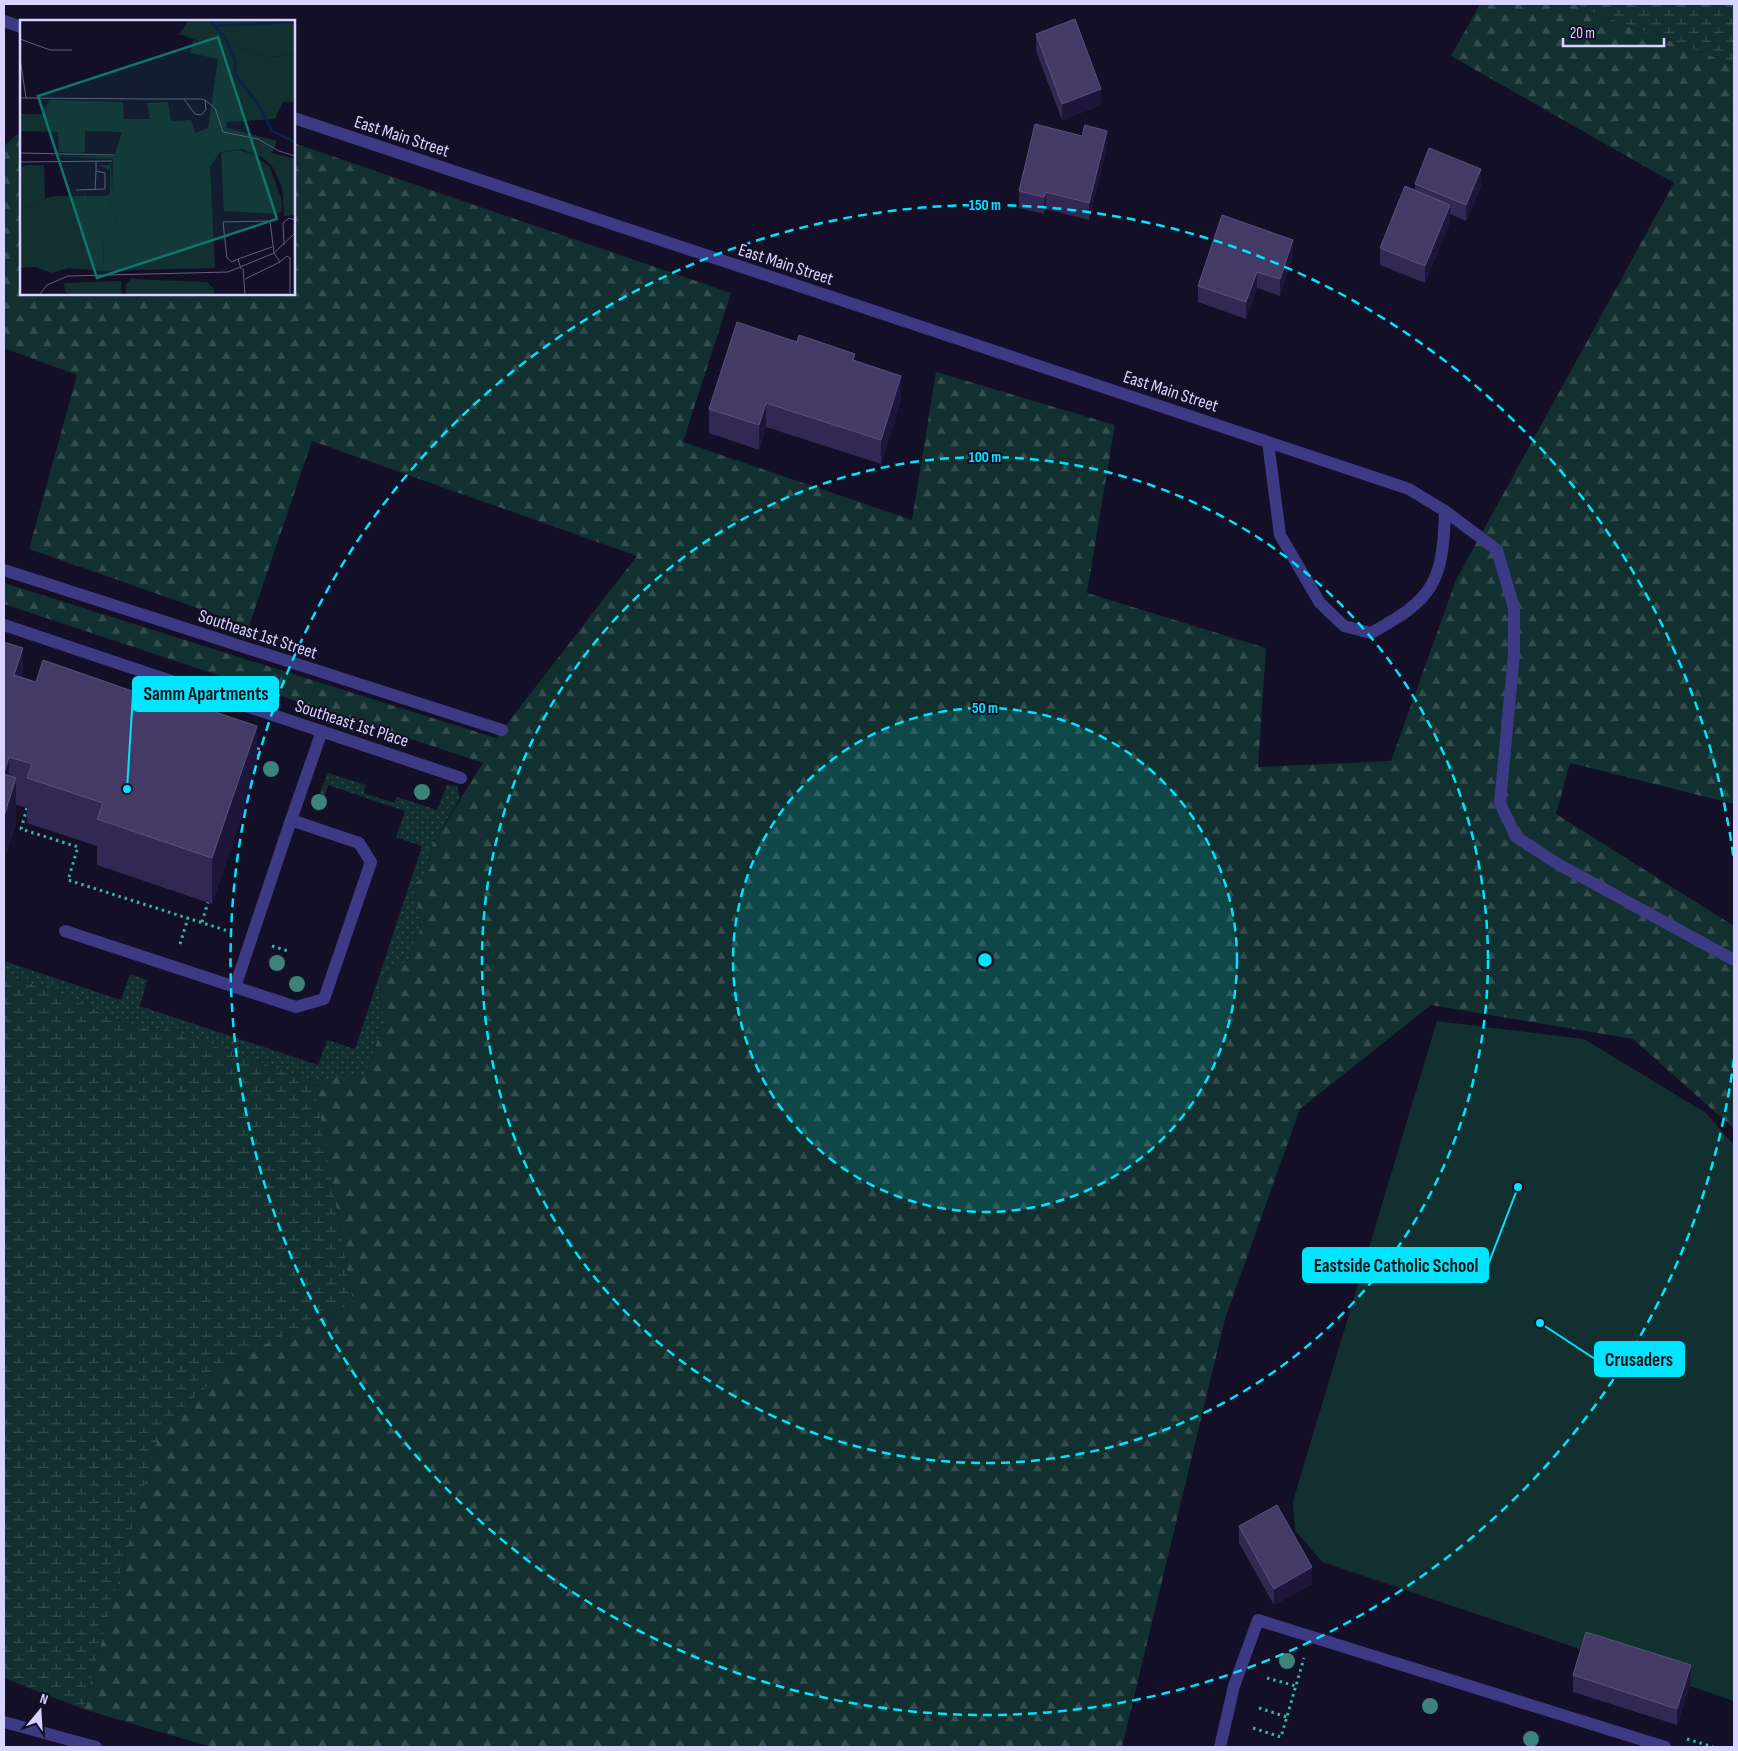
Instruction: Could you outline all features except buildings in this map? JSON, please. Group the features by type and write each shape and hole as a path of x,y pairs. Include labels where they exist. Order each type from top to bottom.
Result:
{"street":[{"path":"4,21 20,27"},
{"name":"East Main Street","path":"295,118 1409,489 1445,512 1497,550 1514,608 1514,654 1500,803 1516,837 1558,864 1734,960"},
{"path":"1268,442 1280,535 1320,603 1344,626 1371,633 1398,618 1424,598 1438,576 1444,551 1445,512"},
{"name":"Southeast 1st Street","path":"4,570 502,730"},
{"name":"Southeast 1st Place","path":"4,625 461,778"},
{"path":"235,987 322,732"},
{"path":"65,931 296,1007 324,999 371,862 359,843 291,820"},
{"path":"1220,1747 1234,1686 1258,1620 1665,1747"},
{"path":"4,1722 96,1747"}],"path":[{"path":"254,763 260,744"},
{"path":"27,808 21,829 78,847 68,880 288,951"},
{"path":"202,922 211,894"},
{"path":"178,949 188,918"},
{"path":"1252,1728 1282,1737 1305,1655"},
{"path":"1267,1678 1296,1686"},
{"path":"1259,1708 1287,1717"}],"green space":[{"path":"1480,4 1578,4 1586,10 1734,64 1734,804 1570,763 1556,814 1734,926 1734,1129 1633,1039 1431,1005 1300,1109 1225,1319 1122,1747 211,1747 83,1709 160,1429 240,1356 353,1303 314,1081 365,1073 385,1020 380,994 383,980 390,970 408,960 424,919 418,906 413,885 425,875 432,845 483,763 4,604 4,583 496,738 637,556 312,441 249,626 29,549 77,375 4,348 4,146 20,132 20,295 295,295 295,143 731,293 683,442 912,520 936,372 1115,425 1087,593 1266,648 1258,767 1391,761 1456,580 1674,183 1451,56"},
{"path":"1578,4 1734,4 1734,64 1586,10"},
{"path":"328,773 366,785 364,793 394,803 397,797 437,810 447,785 457,786 460,798 432,845 425,875 413,885 418,906 424,919 408,960 390,970 383,980 380,994 385,1020 365,1074 314,1081 167,1029 134,1027 52,990 4,976 4,961 121,1000 130,974 147,980 140,1006 318,1065 327,1040 355,1049 422,846 396,837 405,811 328,785 319,812 313,809"},
{"path":"4,976 52,990 134,1027 167,1029 314,1081 353,1303 240,1356 160,1429 83,1709 4,1678"},
{"path":"1437,1021 1584,1039 1706,1113 1734,1145 1734,1701 1322,1562 1295,1530 1293,1501"}],"place":[{"name":"Samm Apartments","path":"127,789"},
{"name":"Eastside Catholic School","path":"1518,1187"},
{"name":"Crusaders","path":"1540,1323"}]}
